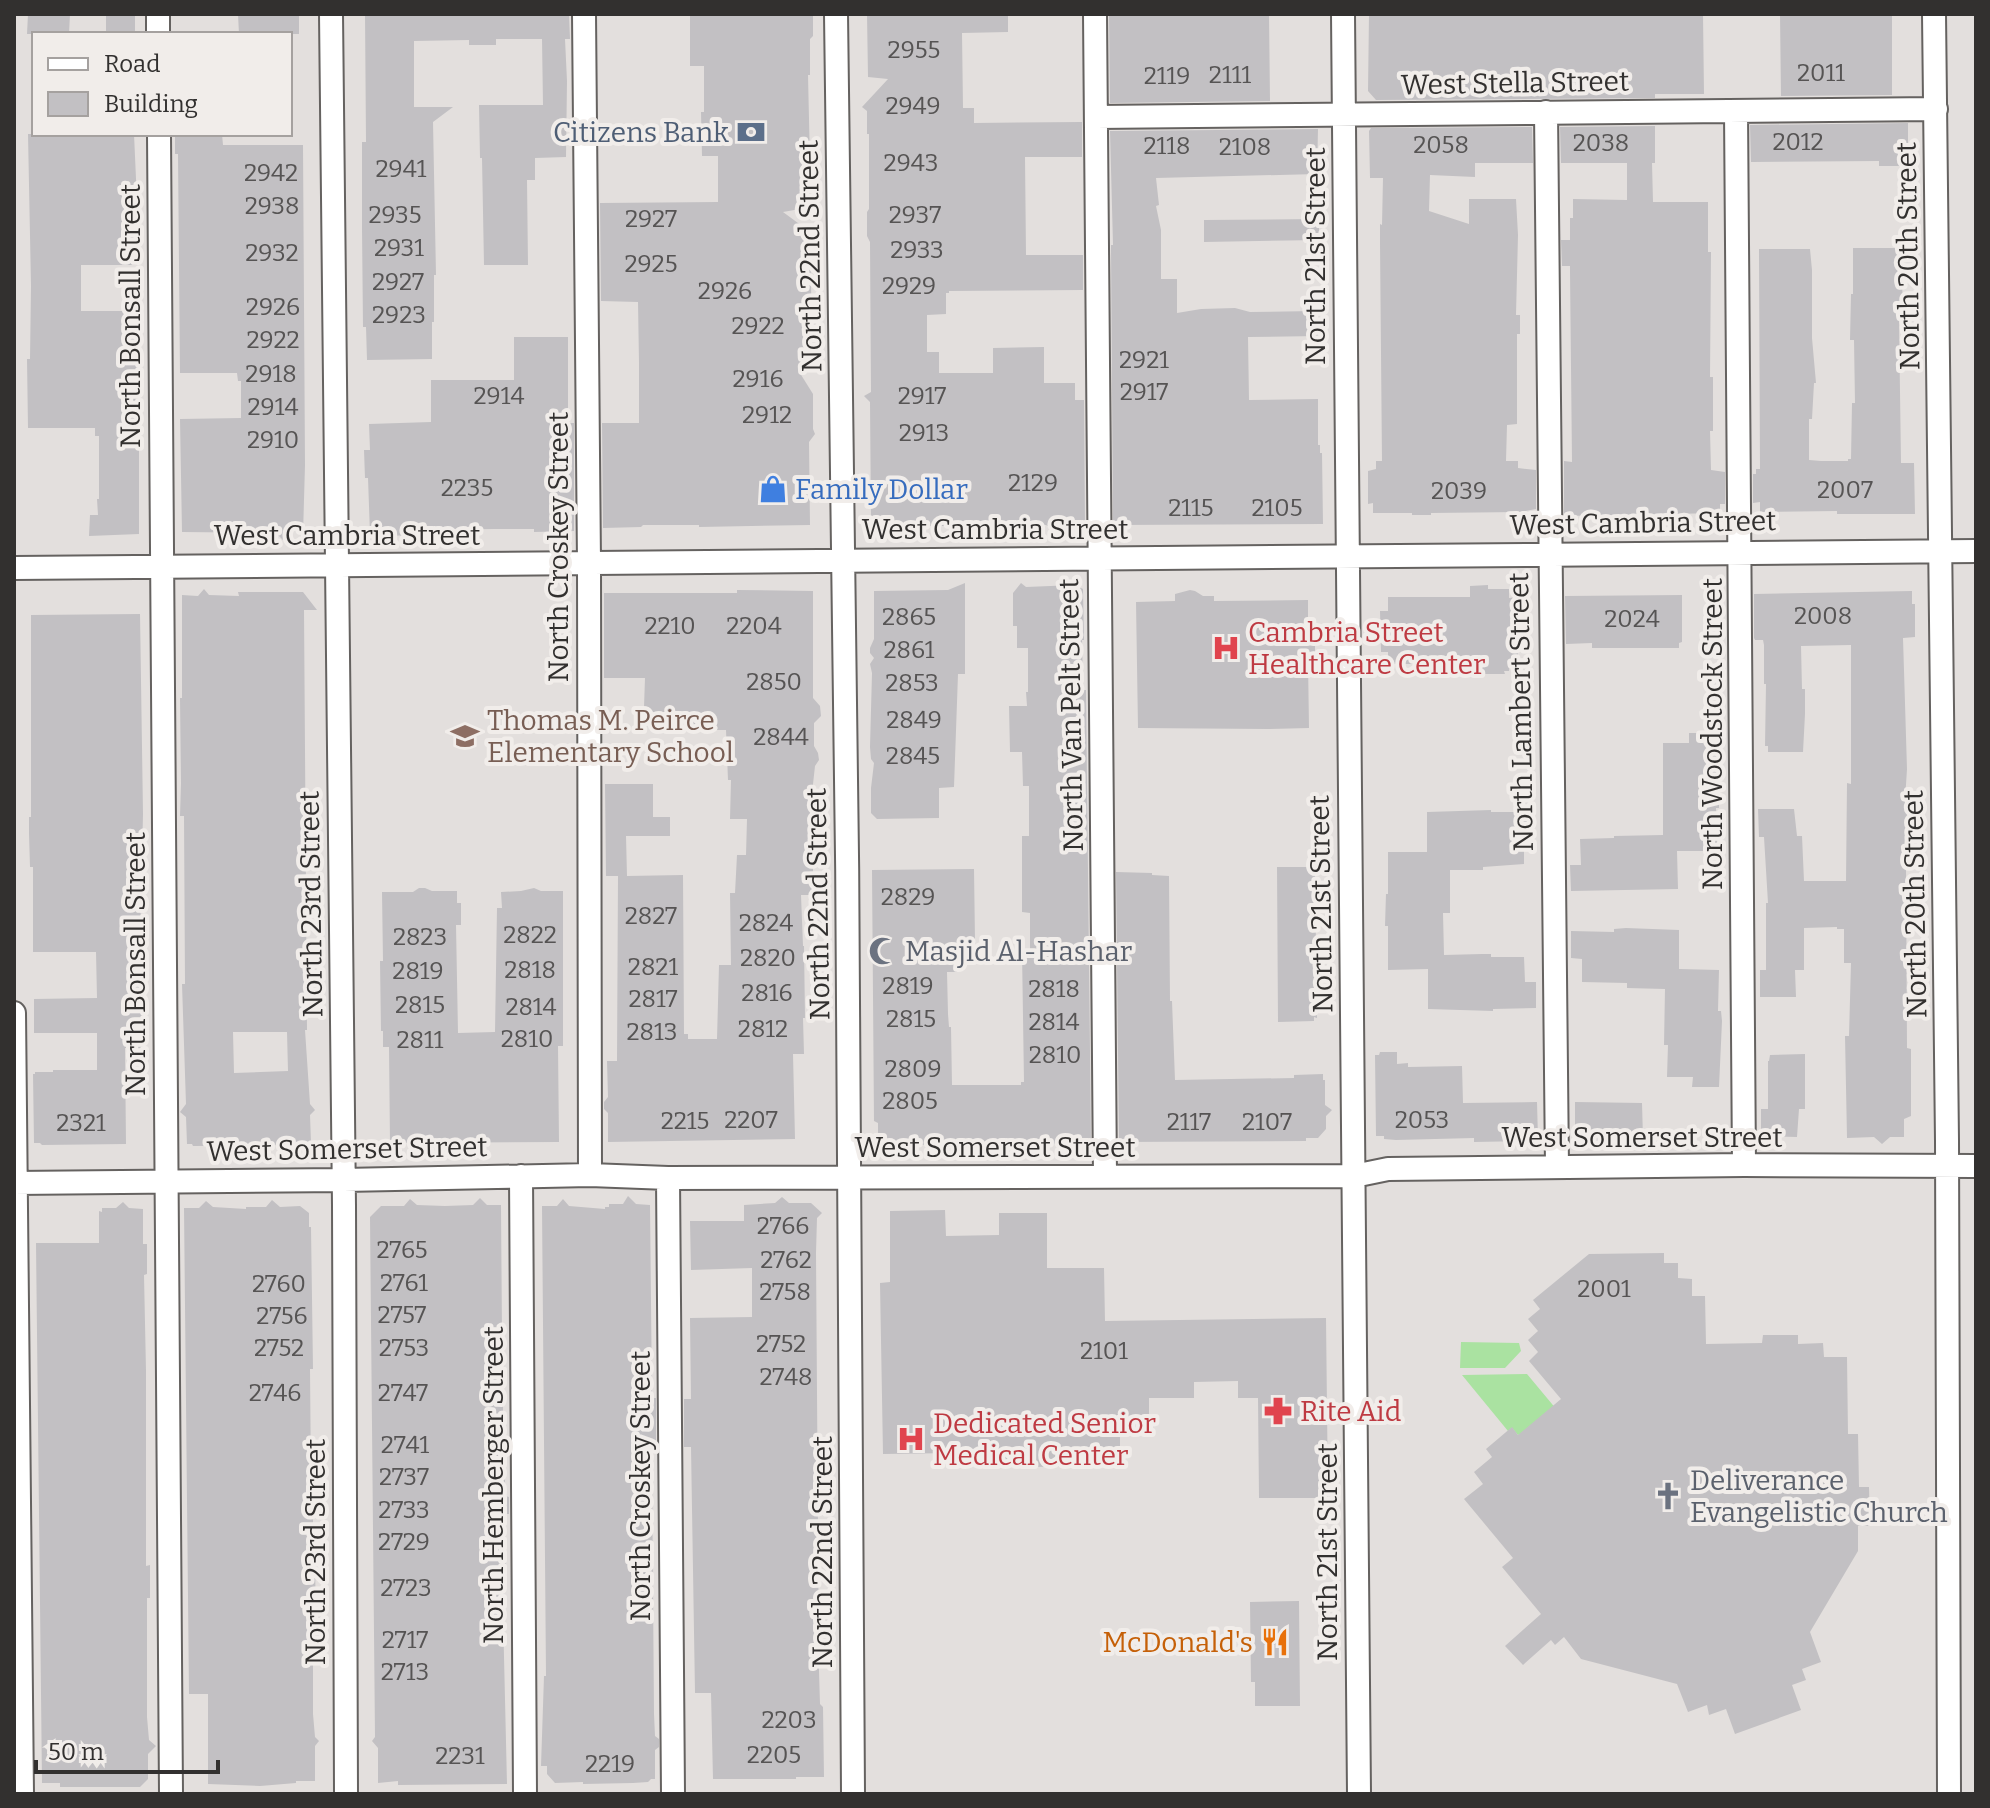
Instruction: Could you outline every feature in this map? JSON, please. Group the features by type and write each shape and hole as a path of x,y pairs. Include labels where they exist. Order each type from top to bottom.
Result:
{"street":[{"name":"North 23rd Street","path":"331,14 344,1180 346,1794"},
{"name":"North Croskey Street","path":"584,14 590,1175"},
{"name":"North 22nd Street","path":"836,14 851,1178 853,1794"},
{"name":"North Van Pelt Street","path":"1095,14 1105,1175"},
{"name":"North 21st Street","path":"1343,14 1359,1794"},
{"name":"North 20th Street","path":"1934,14 1948,1167 1949,1794"},
{"name":"West Stella Street","path":"1096,117 1936,109"},
{"name":"North Woodstock Street","path":"1736,111 1744,1165"},
{"name":"North Lambert Street","path":"1546,112 1557,1167"},
{"name":"North Bonsall Street","path":"159,136 171,1794"},
{"name":"West Cambria Street","path":"14,568 1976,551"},
{"path":"14,1013 22,1794"},
{"name":"West Somerset Street","path":"14,1183 590,1175 668,1178 1354,1176 1388,1169 1976,1166"},
{"name":"North Hemberger Street","path":"521,1176 525,1794"},
{"name":"North Croskey Street","path":"668,1178 673,1794"}],"green space":[{"path":"1461,1342 1519,1343 1521,1351 1505,1368 1460,1368"},
{"path":"1527,1374 1562,1416 1518,1435 1512,1428 1508,1431 1462,1375"}],"building":[{"path":"28,14 70,14 69,32 27,34"},
{"path":"106,14 135,14 135,32 106,32"},
{"path":"238,14 299,14 299,34 239,32"},
{"path":"365,14 569,14 570,39 565,39 566,157 535,158 535,180 527,180 528,265 484,265 479,105 543,105 542,39 496,39 496,45 469,45 469,40 414,41 414,107 453,107 433,122 436,275 432,359 367,360 366,327 363,327 362,228 362,142 366,142"},
{"path":"690,14 813,14 808,75 811,207 783,212 817,237 810,243 813,370 798,370 813,394 815,434 809,442 810,525 643,525 603,528 602,423 639,423 639,363 638,302 601,301 600,203 718,202 718,156 702,156 704,66 690,66"},
{"path":"867,14 1008,14 1008,32 962,33 963,108 974,108 974,123 1082,122 1082,157 1025,157 1026,255 1083,255 1083,290 949,291 946,293 946,314 927,315 927,352 939,352 939,373 993,373 993,348 1044,347 1044,383 1075,383 1075,400 1084,400 1085,525 1078,525 1072,530 1064,525 1057,529 1046,525 1021,525 1021,529 977,530 976,526 876,526 871,520 870,402 864,396 871,392 870,242 867,236 869,134 867,111 862,107 888,79 868,77"},
{"path":"1109,14 1269,14 1270,101 1110,103"},
{"path":"1369,14 1703,14 1704,94 1655,94 1655,98 1376,100 1368,91"},
{"path":"1780,14 1892,14 1892,95 1781,96"},
{"path":"1908,123 1908,166 1879,166 1879,161 1751,162 1750,125"},
{"path":"1655,126 1653,202 1708,202 1708,252 1711,252 1710,377 1713,377 1711,470 1725,472 1725,504 1720,504 1720,513 1564,516 1564,461 1572,462 1570,266 1562,266 1561,240 1570,240 1573,199 1627,200 1627,163 1561,163 1560,127"},
{"path":"1532,127 1533,163 1475,163 1475,177 1430,175 1429,211 1469,224 1469,199 1516,199 1516,315 1520,315 1520,334 1517,334 1517,424 1507,425 1506,461 1518,461 1518,468 1536,470 1536,509 1431,515 1373,513 1373,503 1368,504 1368,471 1376,469 1376,461 1382,461 1380,224 1383,178 1370,178 1369,131 1371,128"},
{"path":"1318,129 1317,174 1156,178 1159,205 1156,206 1161,230 1161,279 1177,279 1177,313 1235,308 1250,312 1317,311 1318,336 1248,337 1249,400 1318,399 1323,524 1113,525 1110,131"},
{"path":"28,134 134,136 137,265 81,265 81,311 136,311 139,534 89,536 90,515 98,515 99,499 99,436 95,436 95,428 28,428 27,359 30,359"},
{"path":"175,136 222,136 223,145 303,145 303,535 294,528 283,540 276,533 182,532 180,419 241,418 241,381 238,381 237,373 180,373 178,154 175,154"},
{"path":"1319,219 1319,240 1204,242 1204,220"},
{"path":"1853,248 1899,248 1903,303 1903,321 1899,321 1901,463 1914,463 1915,514 1760,512 1760,502 1753,503 1753,474 1760,469 1759,249 1810,249 1816,383 1812,419 1809,419 1809,460 1848,461 1851,459 1852,403 1855,403 1854,340 1850,340"},
{"path":"514,337 568,337 568,423 574,423 574,531 426,530 426,533 418,535 370,534 364,450 370,450 369,424 431,422 431,380 514,380"},
{"path":"965,583 965,674 958,674 954,787 939,788 939,818 877,819 871,813 874,763 870,747 870,664 874,658 870,648 874,639 874,591 948,590"},
{"path":"1021,583 1026,587 1075,585 1083,589 1091,1142 878,1145 878,1123 874,1121 872,870 974,869 975,941 957,941 958,972 947,972 952,1085 1021,1085 1024,1082 1022,951 1030,951 1030,913 1022,912 1022,836 1029,836 1029,786 1023,786 1022,752 1010,752 1009,706 1027,706 1028,648 1017,648 1017,626 1013,626 1013,593"},
{"path":"1488,585 1488,589 1509,589 1509,598 1518,597 1518,664 1510,663 1509,671 1504,671 1505,674 1477,674 1477,664 1388,664 1388,652 1381,652 1380,611 1388,611 1388,597 1470,597 1470,586"},
{"path":"204,589 209,595 239,596 238,592 303,592 317,610 304,610 305,1030 310,1104 315,1110 310,1115 311,1143 193,1146 187,1144 186,1117 180,1112 186,1104 182,984 185,984 184,816 180,816 182,595 198,596","holes":["233,1032 287,1032 288,1071 234,1073"]},
{"name":"Cambria Street Healthcare Center","path":"1190,590 1203,596 1214,596 1214,601 1308,600 1308,636 1315,635 1315,661 1308,661 1309,728 1138,728 1136,602 1175,601 1175,594"},
{"path":"813,591 813,698 820,706 821,716 814,723 814,746 819,760 815,766 813,784 813,892 812,895 801,895 805,1018 804,1054 793,1054 795,1139 608,1142 608,1113 604,1109 608,1097 607,1061 617,1061 618,876 606,876 605,784 653,784 653,817 670,817 670,836 626,836 627,876 683,875 684,1034 688,1034 688,1039 717,1039 719,965 731,965 730,893 735,893 737,855 746,855 747,819 730,819 731,780 728,780 726,730 667,730 667,712 649,712 649,707 644,707 645,678 604,678 604,593"},
{"path":"1912,591 1915,637 1903,638 1905,800 1908,800 1907,1048 1911,1049 1911,1116 1904,1119 1904,1137 1890,1137 1882,1144 1874,1137 1847,1138 1845,1036 1849,1036 1851,963 1844,963 1844,929 1804,928 1804,970 1795,970 1796,997 1760,997 1760,970 1766,970 1768,903 1764,837 1759,837 1758,809 1794,809 1797,836 1802,836 1804,881 1846,881 1847,783 1851,784 1851,645 1801,646 1802,689 1805,689 1803,752 1768,752 1768,746 1765,746 1764,645 1763,640 1754,638 1754,594"},
{"path":"1682,595 1682,642 1679,648 1592,648 1592,643 1566,644 1565,596"},
{"path":"140,614 143,814 140,940 144,940 146,949 145,1048 125,1048 126,1144 42,1145 34,1143 33,1074 53,1070 97,1070 97,1033 34,1033 34,999 97,998 96,952 33,952 33,867 30,867 29,833 31,615"},
{"path":"1689,733 1716,733 1719,795 1719,808 1716,808 1717,851 1677,851 1678,889 1571,891 1570,865 1581,865 1580,839 1663,835 1663,743 1689,743"},
{"path":"1427,812 1534,812 1534,838 1524,838 1524,864 1483,867 1483,870 1450,870 1450,913 1443,913 1444,955 1524,957 1525,982 1536,982 1536,1008 1493,1011 1428,1009 1428,969 1388,970 1388,926 1385,926 1388,852 1427,852"},
{"path":"1277,867 1313,867 1315,873 1317,1018 1314,1017 1314,1021 1278,1022"},
{"path":"1116,872 1169,876 1170,1001 1175,1080 1294,1078 1294,1075 1323,1074 1325,1105 1332,1110 1326,1116 1326,1129 1318,1138 1306,1138 1306,1141 1119,1142"},
{"path":"419,888 457,891 457,903 461,903 461,925 456,925 458,1033 495,1032 497,908 502,908 501,892 534,888 563,891 563,1046 558,1046 559,1142 390,1143 389,1047 383,1047 381,1031 382,892 413,892"},
{"path":"1614,929 1679,930 1679,969 1719,970 1718,1011 1721,1011 1722,1021 1719,1087 1692,1087 1693,1077 1667,1077 1665,989 1627,988 1627,983 1582,982 1582,959 1571,958 1571,931 1614,932"},
{"path":"1397,1052 1397,1064 1408,1063 1408,1067 1462,1066 1463,1103 1537,1102 1538,1139 1474,1142 1474,1138 1396,1140 1376,1136 1375,1055"},
{"path":"1805,1054 1805,1109 1799,1109 1797,1137 1761,1136 1761,1109 1768,1109 1770,1055"},
{"path":"1575,1102 1642,1103 1643,1138 1637,1138 1637,1141 1579,1141 1580,1138 1575,1138"},
{"path":"628,1196 636,1204 650,1205 652,1398 656,1398 656,1447 652,1466 654,1714 659,1747 655,1750 655,1779 648,1782 555,1783 547,1774 547,1766 541,1766 546,1676 542,1206 557,1206 563,1199 569,1206 605,1209 609,1204 623,1204"},
{"path":"782,1197 789,1203 811,1203 822,1213 817,1218 816,1253 819,1672 824,1777 713,1779 711,1693 695,1693 691,1447 684,1447 684,1399 691,1399 690,1318 752,1317 752,1268 691,1270 690,1221 744,1221 744,1205 775,1203"},
{"path":"480,1198 487,1205 501,1205 505,1385 503,1466 505,1496 509,1497 503,1614 507,1784 378,1783 378,1748 372,1741 375,1737 370,1217 381,1206 404,1206 410,1199 417,1205 445,1206 473,1205"},
{"path":"272,1200 280,1207 300,1206 309,1213 311,1227 311,1515 315,1552 316,1645 313,1645 313,1714 315,1737 319,1741 315,1746 315,1781 260,1786 208,1784 208,1694 189,1694 184,1208 199,1208 206,1201 213,1207 246,1209 266,1207"},
{"path":"123,1202 129,1208 143,1209 143,1244 147,1244 147,1274 144,1275 146,1566 150,1565 150,1598 147,1598 147,1717 149,1740 156,1746 148,1754 148,1779 140,1787 60,1787 60,1783 42,1783 36,1243 99,1243 99,1211 102,1212 102,1208 116,1208"},
{"path":"945,1210 946,1236 999,1235 999,1213 1047,1213 1047,1268 1104,1268 1105,1321 1326,1318 1328,1498 1259,1498 1258,1398 1238,1398 1238,1381 1194,1382 1194,1398 1149,1398 1149,1415 1120,1416 1120,1466 1025,1467 1025,1460 956,1461 955,1453 883,1454 880,1283 890,1282 890,1211"},
{"name":"Deliverance Evangelistic Church","path":"1664,1253 1664,1263 1678,1263 1678,1278 1692,1279 1692,1296 1705,1296 1706,1344 1762,1343 1763,1335 1798,1335 1798,1344 1823,1343 1824,1357 1847,1357 1848,1434 1858,1434 1859,1487 1869,1487 1870,1526 1858,1526 1858,1551 1810,1632 1821,1662 1802,1669 1806,1680 1792,1685 1801,1710 1735,1734 1726,1709 1709,1715 1707,1705 1688,1712 1677,1684 1581,1659 1564,1637 1555,1645 1551,1640 1523,1665 1505,1646 1541,1614 1502,1567 1513,1558 1464,1499 1483,1484 1474,1472 1492,1457 1486,1449 1512,1427 1518,1435 1561,1399 1529,1361 1538,1352 1528,1340 1538,1331 1528,1319 1540,1309 1533,1300 1589,1254"},
{"name":"McDonald's","path":"1299,1601 1300,1706 1255,1706 1255,1682 1251,1682 1250,1602"}],"place":[{"name":"Citizens Bank","path":"751,132"},
{"name":"Family Dollar","path":"773,489"},
{"name":"Cambria Street Healthcare Center","path":"1226,648"},
{"name":"Thomas M. Peirce Elementary School","path":"465,736"},
{"name":"Masjid Al-Hashar","path":"883,951"},
{"name":"Rite Aid","path":"1278,1411"},
{"name":"Dedicated Senior Medical Center","path":"911,1439"},
{"name":"Deliverance Evangelistic Church","path":"1668,1496"},
{"name":"McDonald's","path":"1275,1642"}]}
